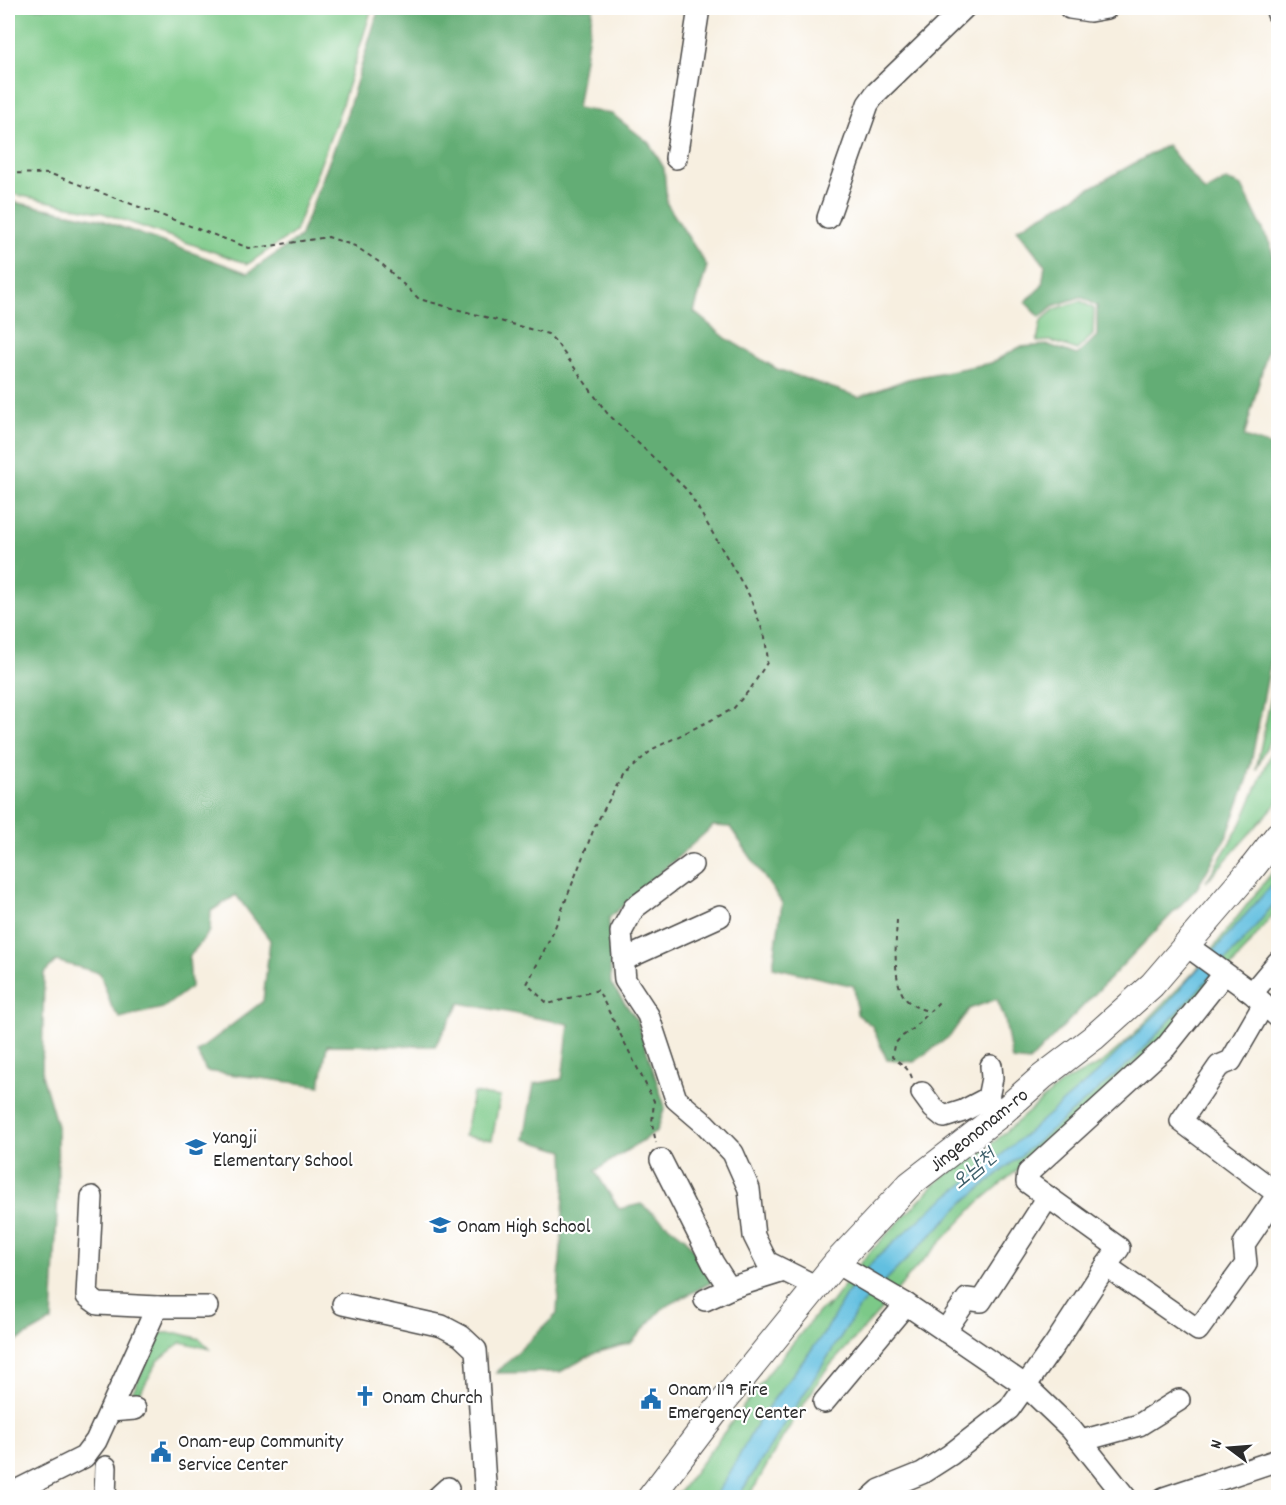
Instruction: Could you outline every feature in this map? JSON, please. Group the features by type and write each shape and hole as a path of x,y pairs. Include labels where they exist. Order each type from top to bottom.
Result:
{"main road":[{"name":"Jingeononam-ro","path":"650,1497 723,1401 816,1287 844,1266 910,1184 993,1107 1042,1077 1093,1038 1152,985 1191,948 1278,836"},
{"path":"1249,872 1278,846"}],"street":[{"path":"676,158 699,8"},
{"path":"828,218 868,104 876,93 964,8"},
{"path":"1070,8 1090,11 1107,8"},
{"path":"1276,8 1278,14"},
{"path":"692,866 634,908 621,932 625,980 648,1015 676,1100 705,1124 733,1153 749,1189 754,1236 767,1262 816,1287"},
{"path":"623,960 720,916"},
{"path":"1191,948 1265,1005"},
{"path":"1106,1266 1198,1330 1246,1264 1244,1244 1278,1194 1181,1121 1219,1066 1231,1061 1265,1005 1278,962"},
{"path":"871,1497 880,1490 922,1473 950,1455 1009,1409 1055,1344 1119,1248 1027,1182 1028,1173 1166,1047 1222,972"},
{"path":"922,1093 933,1108 944,1117 963,1111 993,1107 991,1065"},
{"path":"661,1161 712,1263 729,1288"},
{"path":"92,1197 87,1296 98,1304 153,1315 207,1307"},
{"path":"945,1330 967,1299 981,1301 1048,1197"},
{"path":"844,1266 906,1304 1026,1386 1071,1429 1126,1497"},
{"path":"705,1300 729,1288 784,1271"},
{"path":"344,1304 442,1326 461,1336 476,1350 486,1497"},
{"path":"824,1402 906,1304"},
{"path":"8,1495 84,1457 96,1441 153,1315"},
{"path":"1081,1441 1139,1425 1179,1400"},
{"path":"110,1411 135,1408"},
{"path":"1164,1497 1278,1460"},
{"path":"105,1497 106,1467"}],"path":[{"path":"8,174 51,174 249,248 328,237 355,246 382,264 419,298 548,334 607,413 688,491 749,595 765,638 768,661 751,688 733,709 653,749 622,776 595,826 552,935 527,984 548,1004 598,990 654,1101 651,1123 661,1161"},
{"path":"897,920 897,979 905,998 916,1007 929,1011"},
{"path":"922,1093 915,1085 911,1073 892,1057 894,1045 940,1002"}],"green space":[{"path":"8,8 372,8 338,117 295,232 248,264 103,213 8,193"},
{"path":"379,8 593,8 577,108 612,114 649,143 664,168 667,204 707,266 694,312 727,339 777,369 859,397 908,379 991,363 1020,347 1049,345 1077,355 1097,336 1097,306 1081,297 1053,306 1040,317 1025,302 1042,286 1045,265 1017,229 1167,145 1205,192 1226,180 1242,186 1270,244 1278,272 1278,312 1244,437 1277,448 1278,487 1278,624 1248,778 1227,836 1197,888 1029,1062 1012,1060 1005,1020 997,999 969,1009 950,1036 914,1062 887,1060 872,1026 857,1014 854,986 773,967 782,903 730,827 713,826 609,918 611,984 637,1020 665,1107 657,1131 595,1171 619,1209 641,1204 686,1239 714,1281 663,1308 631,1343 595,1353 560,1372 496,1373 557,1314 565,1179 564,1151 524,1139 534,1084 562,1079 569,1024 460,1003 435,1046 327,1045 320,1086 206,1071 197,1052 263,1001 270,940 236,895 211,911 210,931 189,957 191,987 163,1008 120,1018 112,1008 100,973 56,961 44,973 42,1075 57,1126 58,1193 52,1321 8,1346 8,201 99,219 248,273 300,237 345,120"},
{"path":"1081,301 1094,309 1093,335 1077,350 1051,341 1037,342 1041,321 1055,309"},
{"path":"1278,663 1278,722 1256,770"},
{"path":"1273,749 1278,752 1278,802 1206,882 1241,824"},
{"path":"1278,865 1278,908 1213,990 1070,1126 978,1203 913,1271 825,1371 783,1437 749,1497 675,1498 767,1375 819,1311 828,1304 825,1311 866,1256 941,1178 986,1149 1062,1083 1100,1064 1126,1042 1195,971"},
{"path":"473,1093 500,1097 492,1140 464,1136"},
{"path":"161,1333 178,1333 200,1339 210,1349 181,1342 158,1361 140,1393 130,1397"}],"water":[{"path":"1278,878 1278,899 1245,939 1136,1057 965,1201 861,1305 738,1497 713,1498 724,1483 761,1416 825,1332 846,1295 873,1261 936,1205 1000,1156 1095,1075 1167,1004"}],"place":[{"name":"Yangji Elementary School","path":"196,1147"},
{"name":"Onam High School","path":"440,1225"},
{"name":"Onam Church","path":"365,1396"},
{"name":"Onam 119 Fire Emergency Center","path":"651,1399"},
{"name":"Onam-eup Community Service Center","path":"161,1452"}],"water label":[{"name":"오남천","path":"973,1168"}]}
